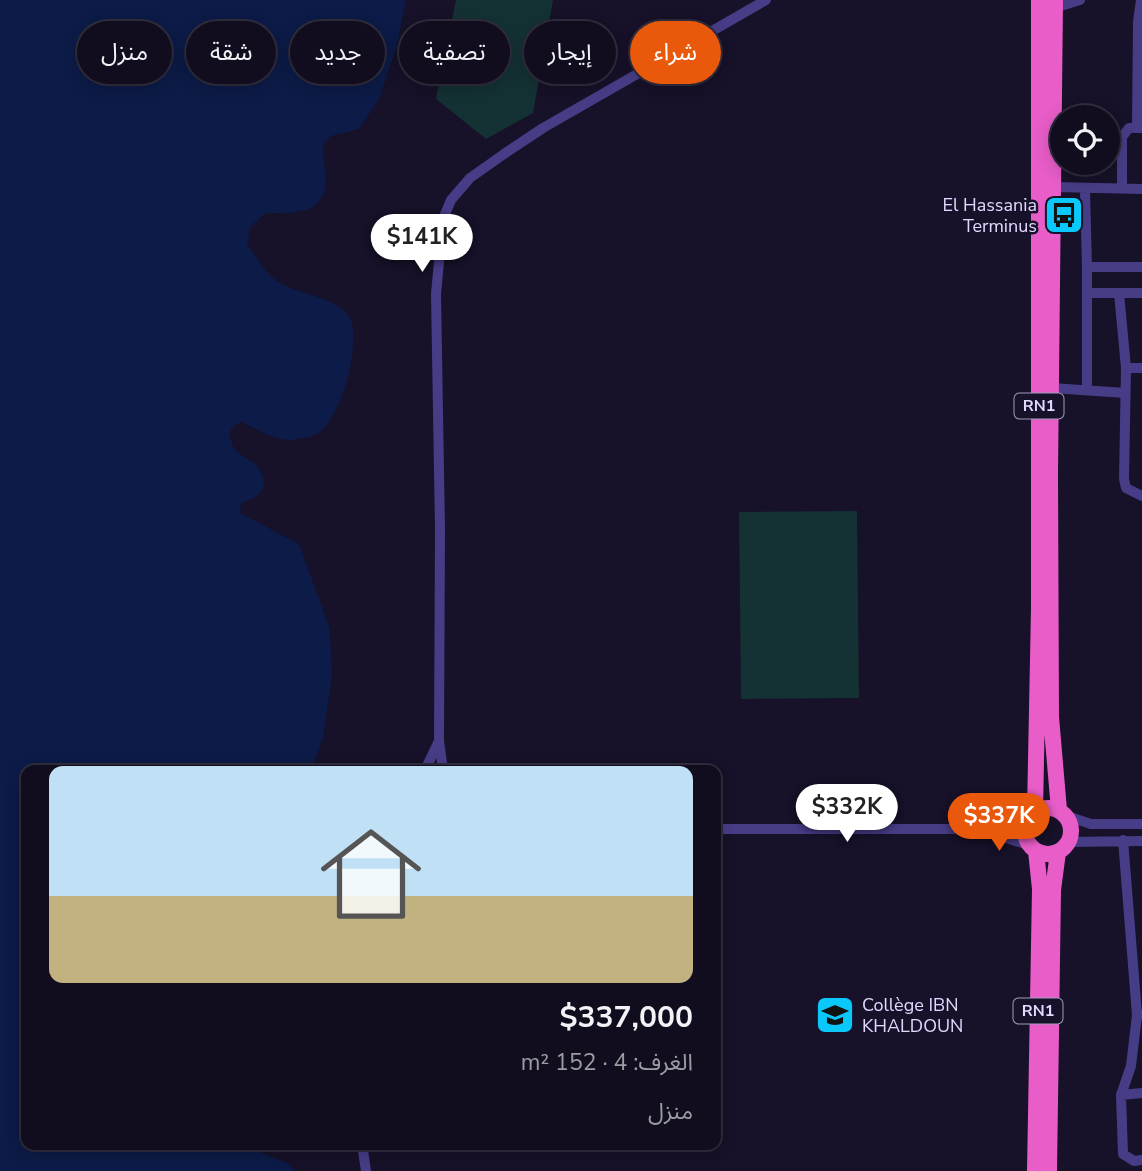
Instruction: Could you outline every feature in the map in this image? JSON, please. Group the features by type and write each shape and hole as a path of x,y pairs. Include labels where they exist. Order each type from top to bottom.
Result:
{"highway":[{"name":"RN1","path":"1035,1171 1040,902 1032,848 1025,836 1024,827 1031,814 1039,608 1039,0"},
{"name":"RN1","path":"1049,1171 1053,890 1071,826 1063,813 1051,717 1055,4"},
{"path":"1031,814 1042,808 1063,813"},
{"path":"1032,848 1043,854 1063,847"}],"street":[{"path":"442,765 439,741 440,529 436,293 443,219 447,209 451,200 470,178 543,128 766,0"},
{"path":"1055,4 1080,0"},
{"path":"1122,189 1122,138 1129,128 1140,127 1141,0"},
{"path":"1054,187 1084,190 1142,189"},
{"path":"1084,190 1087,390"},
{"path":"1087,267 1142,267"},
{"path":"1087,293 1142,293"},
{"path":"1119,293 1126,368 1124,479 1126,488 1142,496"},
{"path":"1126,368 1142,368"},
{"path":"1052,388 1125,393"},
{"path":"427,765 439,741"},
{"path":"1063,813 1091,824 1142,824"},
{"path":"721,829 979,830 1002,826 1031,814"},
{"path":"979,830 1032,848"},
{"path":"1063,847 1123,840 1142,841"},
{"path":"1123,840 1140,1015 1131,1066 1122,1095 1123,1154 1134,1161 1142,1160"},
{"path":"1122,1095 1142,1093"},
{"path":"363,1150 366,1171"}],"green space":[{"path":"456,0 553,0 549,21 524,21 524,84 538,84 533,113 486,139 436,99 439,84 510,84 510,21 452,21"},
{"path":"857,511 859,698 741,699 739,512"}],"water":[{"path":"0,0 406,0 402,21 399,21 397,45 385,81 385,21 290,21 290,84 384,84 379,99 359,129 331,136 323,144 326,185 316,205 300,211 266,213 251,226 247,243 264,269 277,281 339,306 351,320 353,332 351,364 341,398 326,426 317,434 285,440 242,422 234,425 229,434 234,448 256,464 264,480 262,491 258,495 241,503 240,513 299,544 330,629 332,676 323,738 313,765 21,765 21,1150 254,1150 287,1163 296,1171 0,1171"}],"place":[{"name":"El Hassania Terminus","path":"1064,215"},
{"name":"Collège IBN KHALDOUN","path":"835,1015"}]}
